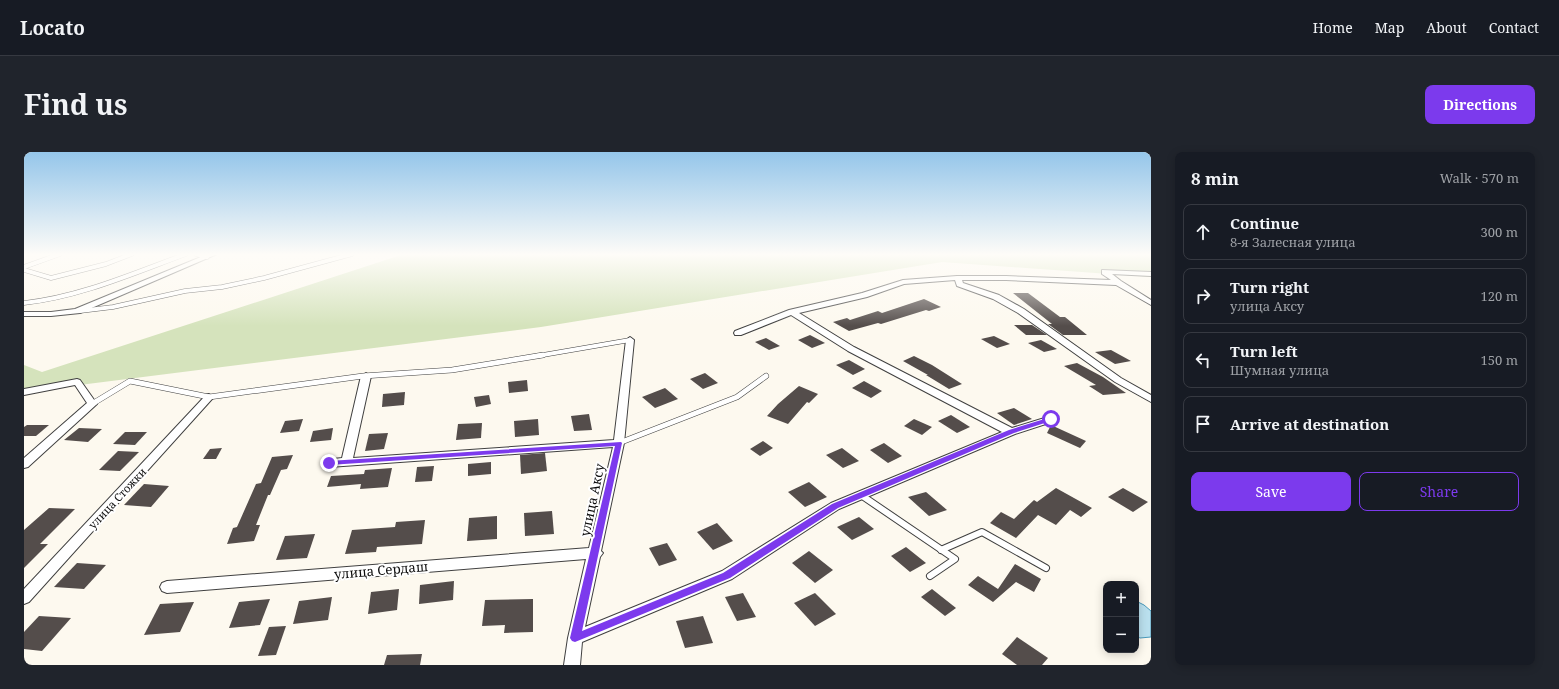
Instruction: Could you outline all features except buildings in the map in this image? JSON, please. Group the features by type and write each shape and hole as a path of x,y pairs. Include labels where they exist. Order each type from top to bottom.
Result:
{"street":[{"path":"24,314 52,314 77,311 157,278"},
{"path":"738,333 792,312 864,295 903,282 957,278 1006,278 1118,283"},
{"path":"957,278 960,284 996,297 1021,311 1118,380 1151,399"},
{"path":"1112,278 1151,303"},
{"path":"792,312 851,349 1011,432"},
{"name":"улица Аксу","path":"572,665 575,638 596,553 619,443 630,340"},
{"path":"347,462 366,376"},
{"path":"24,392 77,382 92,404 24,464"},
{"name":"улица Стожки","path":"24,598 209,397"},
{"path":"575,638 727,575 835,506 1011,432 1051,419"},
{"path":"329,463 619,443"},
{"name":"улица Сердаш","path":"168,587 596,553"}],"lane":[{"path":"24,303 42,301 124,278"},
{"path":"77,311 113,307 185,291 222,287 264,278"},
{"path":"92,404 130,380 209,397 366,376 452,370 630,340"},
{"path":"619,443 737,397 766,376"},
{"path":"860,496 955,559 930,576"},
{"path":"941,550 982,532 1046,568"}],"green space":[{"path":"331,278 844,278 541,327 24,392 24,365 42,372"}],"water":[{"path":"1139,602 1151,611 1151,637 1140,638"}],"route":[{"path":"329,463 619,443 596,553 575,638 727,575 835,506 1011,432 1051,419"}]}
